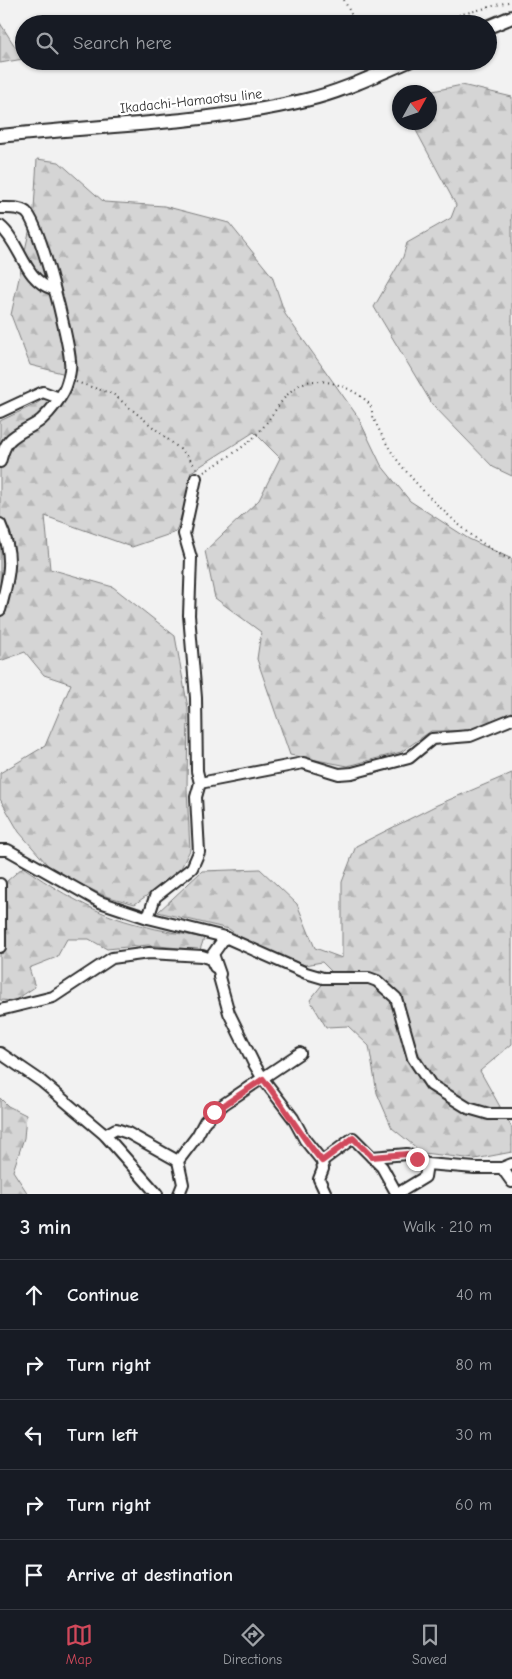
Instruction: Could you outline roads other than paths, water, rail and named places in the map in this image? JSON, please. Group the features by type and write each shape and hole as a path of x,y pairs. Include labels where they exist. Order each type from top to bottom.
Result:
{"main road":[{"path":"497,23 512,17"},
{"name":"Ikadachi-Hamaotsu line","path":"0,136 199,118 261,109 307,100 385,70"}],"street":[{"path":"0,208 15,208 26,212 32,222 68,342 71,363 68,380 59,398 42,419 10,439 3,450 0,462"},
{"path":"0,226 10,234 31,272 44,286 53,289"},
{"path":"0,412 43,392 59,398"},
{"path":"148,918 155,896 192,868 199,852 196,797 200,784 197,770 196,698 188,616 191,558 184,534 196,478"},
{"path":"0,524 8,542 10,568 0,610"},
{"path":"200,784 303,763 339,774 352,773 410,758 432,739 470,736 512,719"},
{"path":"0,850 8,850 100,902 148,918 226,936 306,973 323,978 369,978 377,981 396,998 413,1058 431,1085 468,1108 489,1114 512,1114"},
{"path":"0,884 0,947"},
{"path":"219,977 220,974 213,954 226,936"},
{"path":"0,1010 53,997 112,958 149,953 202,956 211,959 219,977 229,1013 263,1079 293,1118 305,1140 322,1161 323,1168 318,1179 326,1194"},
{"path":"179,1194 182,1184 178,1161 197,1136 205,1121 224,1104 300,1052"},
{"path":"0,1053 41,1081 105,1135 156,1194"},
{"path":"105,1135 116,1129 128,1133 178,1161"},
{"path":"322,1161 353,1138 382,1167 397,1194 425,1177 427,1164"},
{"path":"372,1157 407,1154 427,1164 507,1166 512,1182"}]}
